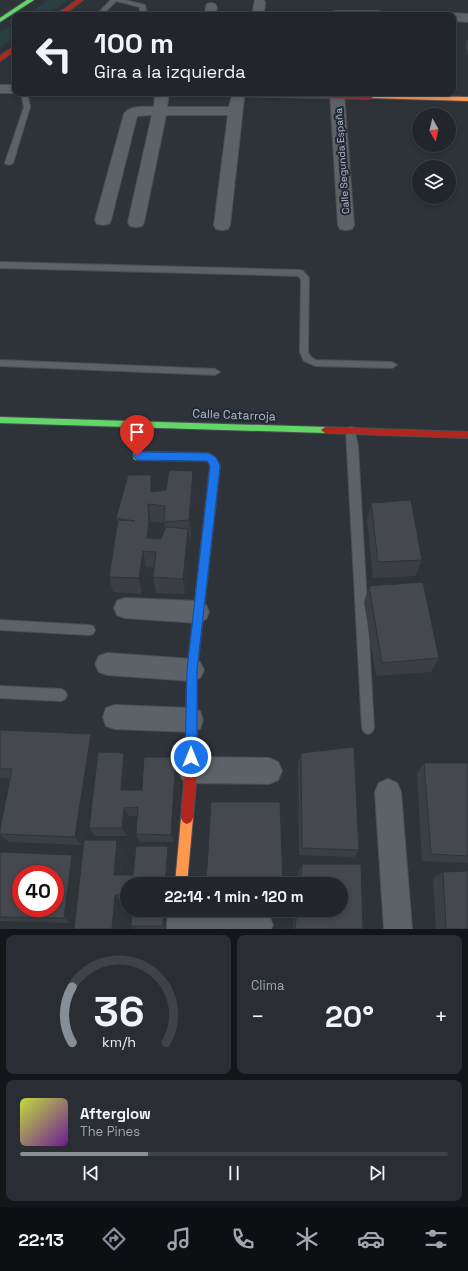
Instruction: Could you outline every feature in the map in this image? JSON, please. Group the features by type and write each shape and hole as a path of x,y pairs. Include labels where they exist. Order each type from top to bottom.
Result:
{"main road":[{"path":"12,12 31,0"},
{"path":"64,12 80,0"},
{"path":"0,20 12,12"},
{"path":"0,59 12,50"},
{"path":"423,96 468,99"},
{"name":"Calle Catarroja","path":"0,420 468,435"},
{"path":"137,456 208,457 213,460 215,466 192,670 191,770 182,877"}],"street":[{"path":"258,12 259,2"},
{"path":"456,18 468,18"},
{"path":"0,89 12,89"},
{"path":"136,222 162,96"},
{"path":"222,225 236,111 244,96"},
{"name":"Calle Segunda España","path":"337,96 346,225"},
{"path":"103,220 131,114 138,111 160,110 236,111"},
{"path":"125,608 198,612"},
{"path":"107,664 192,670"},
{"path":"115,717 191,720"},
{"path":"191,770 269,771"},
{"path":"388,792 398,929"},
{"path":"178,920 259,925"}],"lane":[{"path":"102,12 114,0"},
{"path":"117,0 143,6 142,12"},
{"path":"10,163 27,107 25,96"},
{"path":"0,265 300,273 305,278 304,352 307,359 315,363 392,365"},
{"path":"0,363 214,372"},
{"path":"351,431 368,728"},
{"path":"0,625 89,630"},
{"path":"0,692 61,695"}],"shaded area":[{"path":"48,0 68,0 51,12 30,12"},
{"path":"12,24 12,40 0,48 0,32"}],"building":[{"path":"169,470 193,471 189,520 164,522 165,506 148,504 149,522 147,538 161,539 166,527 188,529 183,579 153,577 156,552 143,551 139,578 109,577 118,520 135,521 116,518 128,475 151,475 151,492 166,490"},
{"path":"411,500 422,560 378,562 371,503"},
{"path":"423,582 439,658 382,663 369,586"},
{"path":"0,730 91,734 75,837 0,834 12,769 0,769"},
{"path":"354,747 359,850 302,848 301,753"},
{"path":"98,752 124,753 121,790 142,790 144,757 176,757 171,835 136,834 138,807 124,808 122,828 89,828"},
{"path":"424,763 468,763 468,856 431,854"},
{"path":"211,802 280,802 283,877 206,877"},
{"path":"84,840 117,840 114,875 133,875 136,846 168,846 166,877 120,877 120,895 115,895 112,929 74,929"},
{"path":"0,852 72,855 64,918 0,917"},
{"path":"302,864 361,864 363,929 295,929 296,917 348,917 348,877 301,877"},
{"path":"468,871 468,929 446,929 443,872"},
{"path":"132,917 164,917 163,926 131,926"}],"traffic: fast":[{"path":"12,12 31,0"},
{"path":"0,20 12,12"},
{"path":"0,420 325,430"},
{"path":"137,456 208,457 213,460 215,466 198,617"}],"traffic: slow":[{"path":"370,97 468,99"},
{"path":"182,877 187,818"}],"traffic: jam":[{"path":"64,12 80,0"},
{"path":"0,59 12,50"},
{"path":"323,96 370,97"},
{"path":"325,430 468,435"},
{"path":"187,818 191,770 192,670 198,617"}],"route":[{"path":"137,456 208,457 213,460 215,466 192,670 191,757"}]}
